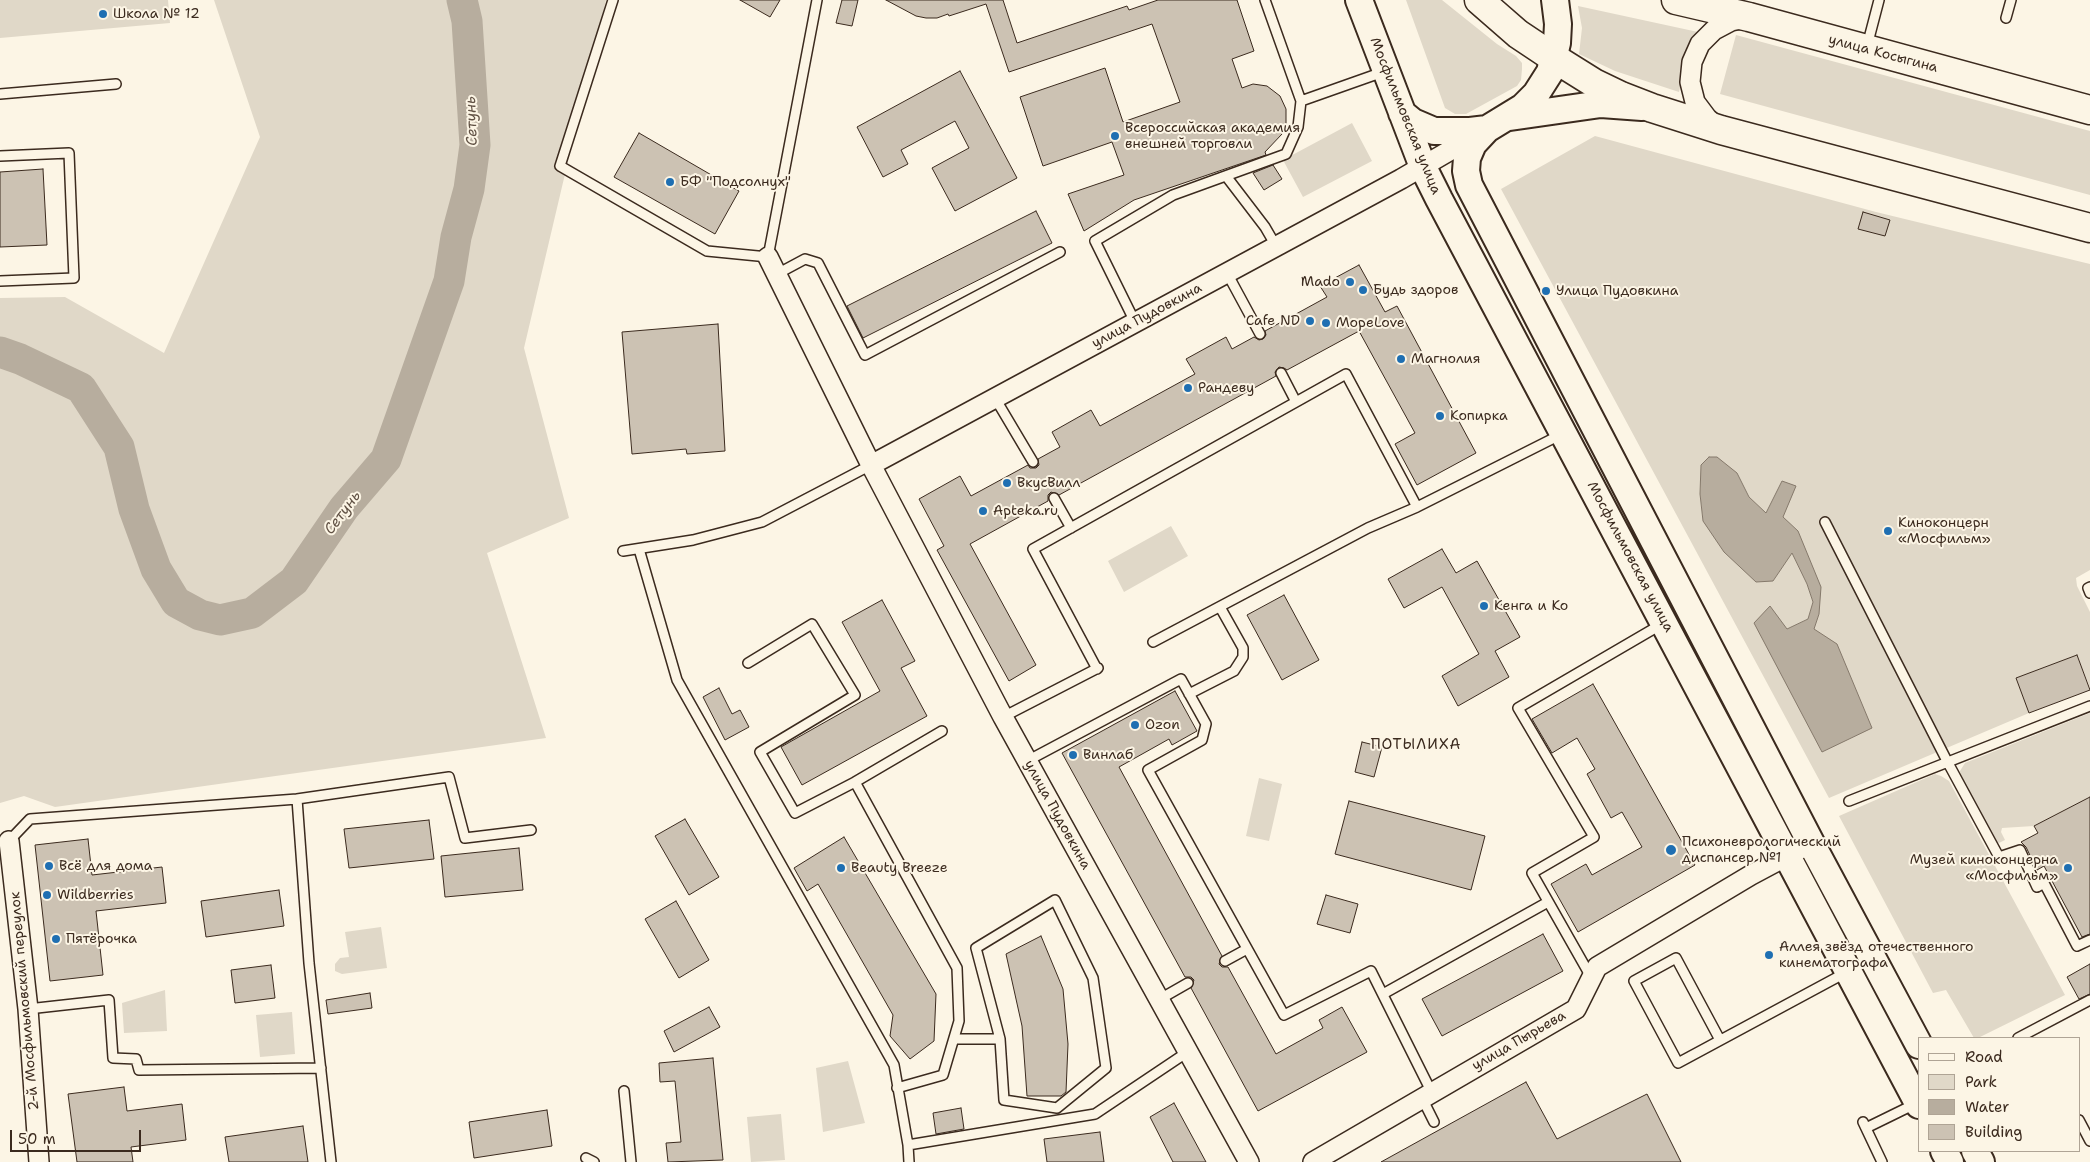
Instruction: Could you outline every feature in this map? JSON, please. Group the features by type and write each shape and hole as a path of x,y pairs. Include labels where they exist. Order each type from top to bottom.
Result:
{"main road":[{"path":"1478,0 1518,34 1554,58 1603,87 1652,108 1721,130 2090,228"},
{"path":"1498,123 1536,94 1544,83 1554,58 1558,24 1555,0"},
{"name":"улица Косыгина","path":"1676,0 1750,17 2090,110"},
{"name":"Мосфильмовская улица","path":"1366,8 1386,71 1423,167 1918,1104"},
{"path":"1402,113 1413,122 1434,131 1470,131 1498,123 1601,104 1652,108"},
{"name":"Мосфильмовская улица","path":"1498,123 1472,144 1467,158 1466,171 1469,185 1811,843 1918,1043"}],"street":[{"path":"1721,130 1707,118 1696,102 1690,82 1692,62 1700,44 1714,30 1732,21 1750,17"},
{"name":"улица Пудовкина","path":"871,465 1423,167 1498,123"},
{"name":"улица Пудовкина","path":"768,257 871,465 1003,717 1249,1162"},
{"name":"2-й Мосфильмовский переулок","path":"9,841 28,1009 39,1162"},
{"name":"улица Пырьева","path":"1313,1162 1576,1008 1597,966 1811,843"}],"lane":[{"path":"613,0 560,166 708,251 768,257 817,0"},
{"path":"1135,322 1095,241 1173,196 1286,154 1298,127 1301,101 1265,0"},
{"path":"1866,49 1879,0"},
{"path":"2006,18 2011,0"},
{"path":"1301,101 1386,71"},
{"path":"0,94 116,84"},
{"path":"0,156 69,153 74,278 0,281"},
{"path":"1226,176 1265,227 1276,246"},
{"path":"777,274 805,259 818,263 865,355 1060,252"},
{"path":"1226,273 1260,334"},
{"path":"1281,373 1296,402"},
{"path":"1003,717 1097,669 1033,549 1346,374 1418,507"},
{"path":"995,398 1033,462"},
{"path":"1153,642 1368,528 1418,507 1564,433"},
{"path":"624,550 693,540 762,522 871,465"},
{"path":"1054,498 1071,528"},
{"path":"1825,522 1946,761 1999,857 2020,850 2037,887 2044,883 2077,946 2090,940"},
{"path":"639,549 677,680 894,1065 908,1145 909,1162"},
{"path":"2090,587 2088,588 2090,593"},
{"path":"1189,694 1234,670 1243,657 1243,648 1220,606"},
{"path":"1591,977 1532,873 1594,836 1518,708 1664,623"},
{"path":"748,663 812,624 855,695 760,752 795,813 855,782 942,732"},
{"path":"1027,761 1181,679 1206,724 1202,740 1148,770 1284,1015 1371,971 1383,994 1427,1096 1434,1122"},
{"path":"1849,801 1946,761 2090,706"},
{"path":"9,841 30,819 297,799 449,777 465,838 531,830"},
{"path":"855,782 957,968 959,1021 944,1075 897,1088"},
{"path":"297,799 309,963 331,1162"},
{"path":"1056,900 1093,978 1106,1068 1058,1108 1004,1100 1000,1039 976,948 1056,900"},
{"path":"1383,994 1548,902"},
{"path":"1225,961 1247,948"},
{"path":"1720,1040 1676,958 1634,981 1678,1063 1848,972"},
{"path":"1160,998 1188,983"},
{"path":"28,1009 109,1000 114,1058 136,1059 139,1070 321,1068"},
{"path":"2032,1035 2090,1000"},
{"path":"954,1039 1000,1039"},
{"path":"908,1145 1095,1114 1189,1051"},
{"path":"624,1091 631,1162"},
{"path":"1882,1162 1865,1125 1918,1104"},
{"path":"2080,1122 2090,1141"}],"green space":[{"name":"Школа № 12","path":"0,0 168,0 170,23 0,38"},
{"path":"214,0 606,0 524,348 569,518 487,553 546,738 55,807 24,796 0,803 0,298 65,297 164,353 260,137"},
{"path":"1406,0 1442,0 1497,44 1516,56 1522,63 1521,80 1517,86 1466,114 1455,114 1445,108"},
{"path":"1578,6 1698,32 1689,47 1679,92 1615,71 1579,54 1582,28"},
{"path":"1736,35 2090,131 2090,195 1720,94"},
{"path":"1352,123 1372,161 1303,197 1283,160"},
{"name":"Киноконцерн «Мосфильм»","path":"1595,136 1876,212 2090,264 2090,570 2076,578 2077,586 2090,612 2090,688 2077,655 2016,678 2029,713 1829,798 1501,189","holes":["1701,465 1737,473 1749,497 1766,514 1782,481 1782,517 1798,531 1819,614 1813,629 1821,751 1787,629 1808,619 1813,602 1792,552 1773,581 1703,521 1700,494"]},
{"path":"1171,526 1188,556 1124,592 1108,561"},
{"path":"2090,713 2090,797 2034,826 2002,828 2001,832 2005,840 1997,844 1961,779 1960,771 1965,763"},
{"path":"1935,774 1949,781 2065,995 1980,1037 1973,1037 1946,990 1933,993 1839,816"},
{"path":"1259,778 1282,784 1269,841 1246,836"},
{"path":"381,927 387,968 342,974 335,971 335,964 340,958 349,957 345,932"},
{"path":"165,990 167,1031 124,1033 122,1003"},
{"path":"292,1012 295,1054 260,1057 256,1015"},
{"path":"848,1061 865,1123 823,1132 816,1068"},
{"path":"781,1114 785,1160 751,1162 747,1117"}],"water":[{"path":"1709,457 1717,457 1737,473 1749,497 1766,513 1782,481 1796,486 1783,517 1798,531 1821,587 1819,614 1814,629 1837,644 1872,728 1822,752 1754,623 1770,606 1787,629 1808,619 1813,602 1807,584 1792,553 1773,581 1756,582 1724,552 1703,521 1700,494 1701,465"}],"building":[{"path":"740,0 780,0 770,17"},
{"path":"842,0 858,0 852,26 836,23"},
{"path":"886,0 1003,0 1017,43 1127,6 1129,10 1158,0 1237,0 1254,51 1232,59 1242,88 1253,84 1267,86 1280,96 1286,109 1286,123 1282,134 1265,152 1266,155 1134,200 1084,231 1068,194 1124,175 1112,142 1043,166 1020,97 1105,68 1123,122 1180,102 1152,24 1009,72 986,4 949,16 948,14 937,18 926,18 916,16"},
{"path":"960,71 1017,178 955,211 932,168 969,148 955,121 901,150 908,164 883,177 857,127"},
{"path":"639,133 739,191 715,234 614,177"},
{"path":"1273,165 1282,179 1264,190 1253,173"},
{"path":"43,169 47,245 0,247 0,172"},
{"path":"1036,211 1052,243 863,338 847,306"},
{"path":"1863,212 1890,220 1885,236 1858,229"},
{"path":"1359,265 1385,312 1397,306 1476,453 1417,485 1395,444 1415,433 1359,331 1287,370 1279,367 1275,372 1276,376 1059,495 1051,492 1048,495 1048,501 970,544 1036,665 1009,681 937,550 944,546 919,499 960,476 971,496 1028,465 1030,468 1036,468 1039,465 1038,459 1060,447 1052,432 1091,410 1100,426 1195,374 1186,359 1226,337 1232,349 1254,337 1259,340 1263,339 1266,335 1265,331 1327,297 1320,286"},
{"path":"718,324 725,451 687,454 686,449 632,454 622,332"},
{"path":"1442,549 1456,573 1477,561 1520,637 1495,651 1509,677 1458,706 1442,676 1479,654 1442,587 1404,608 1388,579"},
{"path":"1284,595 1319,660 1282,680 1247,615"},
{"path":"882,600 915,661 901,668 927,716 802,785 781,747 880,691 842,622"},
{"path":"2077,655 2090,690 2029,713 2016,678"},
{"path":"1593,684 1695,865 1578,932 1551,884 1586,864 1592,875 1642,847 1622,812 1611,818 1587,774 1595,769 1577,738 1552,753 1532,719"},
{"path":"719,688 732,714 740,710 749,727 725,740 703,697"},
{"path":"1175,691 1197,731 1172,745 1169,739 1119,767 1222,956 1219,964 1222,967 1228,967 1276,1054 1323,1028 1319,1020 1342,1007 1367,1052 1258,1111 1191,988 1194,980 1191,977 1185,977 1062,753"},
{"path":"1362,742 1382,747 1374,777 1355,772"},
{"name":"Музей киноконцерна «Мосфильм»","path":"2090,797 2090,934 2082,937 2044,866 2037,870 2026,847 2021,842 2038,833 2034,826"},
{"path":"1349,801 1485,836 1471,890 1335,854"},
{"path":"685,819 719,877 689,895 655,836"},
{"path":"429,820 434,859 349,868 344,829"},
{"path":"844,837 936,994 934,1041 910,1059 890,1036 893,1015 818,884 807,891 794,868"},
{"path":"88,839 92,875 162,867 166,903 96,911 103,975 50,981 35,845"},
{"path":"519,848 523,890 445,897 441,856"},
{"path":"279,890 284,926 206,937 201,901"},
{"path":"1326,895 1358,904 1350,933 1317,924"},
{"path":"676,901 709,960 679,978 645,919"},
{"path":"1543,934 1563,971 1442,1036 1422,999"},
{"path":"1041,936 1063,989 1068,1044 1066,1092 1061,1096 1027,1096 1022,1026 1006,954"},
{"path":"2090,964 2090,994 2079,999 2067,977"},
{"path":"271,965 275,998 235,1003 231,970"},
{"path":"370,993 372,1008 328,1014 326,1000"},
{"path":"709,1007 720,1027 674,1052 664,1031"},
{"path":"713,1058 723,1160 668,1162 666,1143 681,1142 675,1081 660,1082 659,1063"},
{"path":"1526,1082 1557,1139 1647,1094 1681,1162 1381,1162"},
{"path":"124,1087 127,1111 182,1104 186,1140 131,1147 133,1162 77,1162 68,1094"},
{"path":"1174,1103 1206,1162 1173,1162 1150,1117"},
{"path":"961,1108 964,1129 936,1134 933,1113"},
{"path":"547,1110 552,1146 474,1158 469,1122"},
{"path":"303,1126 308,1162 229,1162 225,1137"},
{"path":"1100,1132 1104,1162 1047,1162 1044,1139"}],"waterway":[{"name":"Сетунь","path":"0,352 20,359 81,388 119,447 134,509 156,569 176,602 200,615 220,620 252,613 294,581 344,508 386,459 449,281 456,237 469,189 475,145 467,21 462,0"}],"place":[{"name":"Школа № 12","path":"103,14"},
{"name":"Всероссийская академия внешней торговли","path":"1115,136"},
{"name":"БФ \"Подсолнух\"","path":"670,182"},
{"name":"Mado","path":"1350,282"},
{"name":"Будь здоров","path":"1363,290"},
{"name":"Улица Пудовкина","path":"1546,291"},
{"name":"Cafe ND","path":"1310,321"},
{"name":"МореLove","path":"1326,323"},
{"name":"Магнолия","path":"1401,359"},
{"name":"Рандеву","path":"1188,388"},
{"name":"Копирка","path":"1440,416"},
{"name":"ВкусВилл","path":"1007,483"},
{"name":"Apteka.ru","path":"983,511"},
{"name":"Киноконцерн «Мосфильм»","path":"1888,531"},
{"name":"Кенга и Ко","path":"1484,606"},
{"name":"Ozon","path":"1135,725"},
{"name":"Винлаб","path":"1073,755"},
{"name":"Психоневрологический диспансер №1","path":"1671,850"},
{"name":"Всё для дома","path":"49,866"},
{"name":"Beauty Breeze","path":"841,868"},
{"name":"Музей киноконцерна «Мосфильм»","path":"2068,868"},
{"name":"Wildberries","path":"47,895"},
{"name":"Пятёрочка","path":"56,939"},
{"name":"Аллея звёзд отечественного кинематографа","path":"1769,955"}],"district":[{"name":"ПОТЫЛИХА","path":"1416,745"}]}
